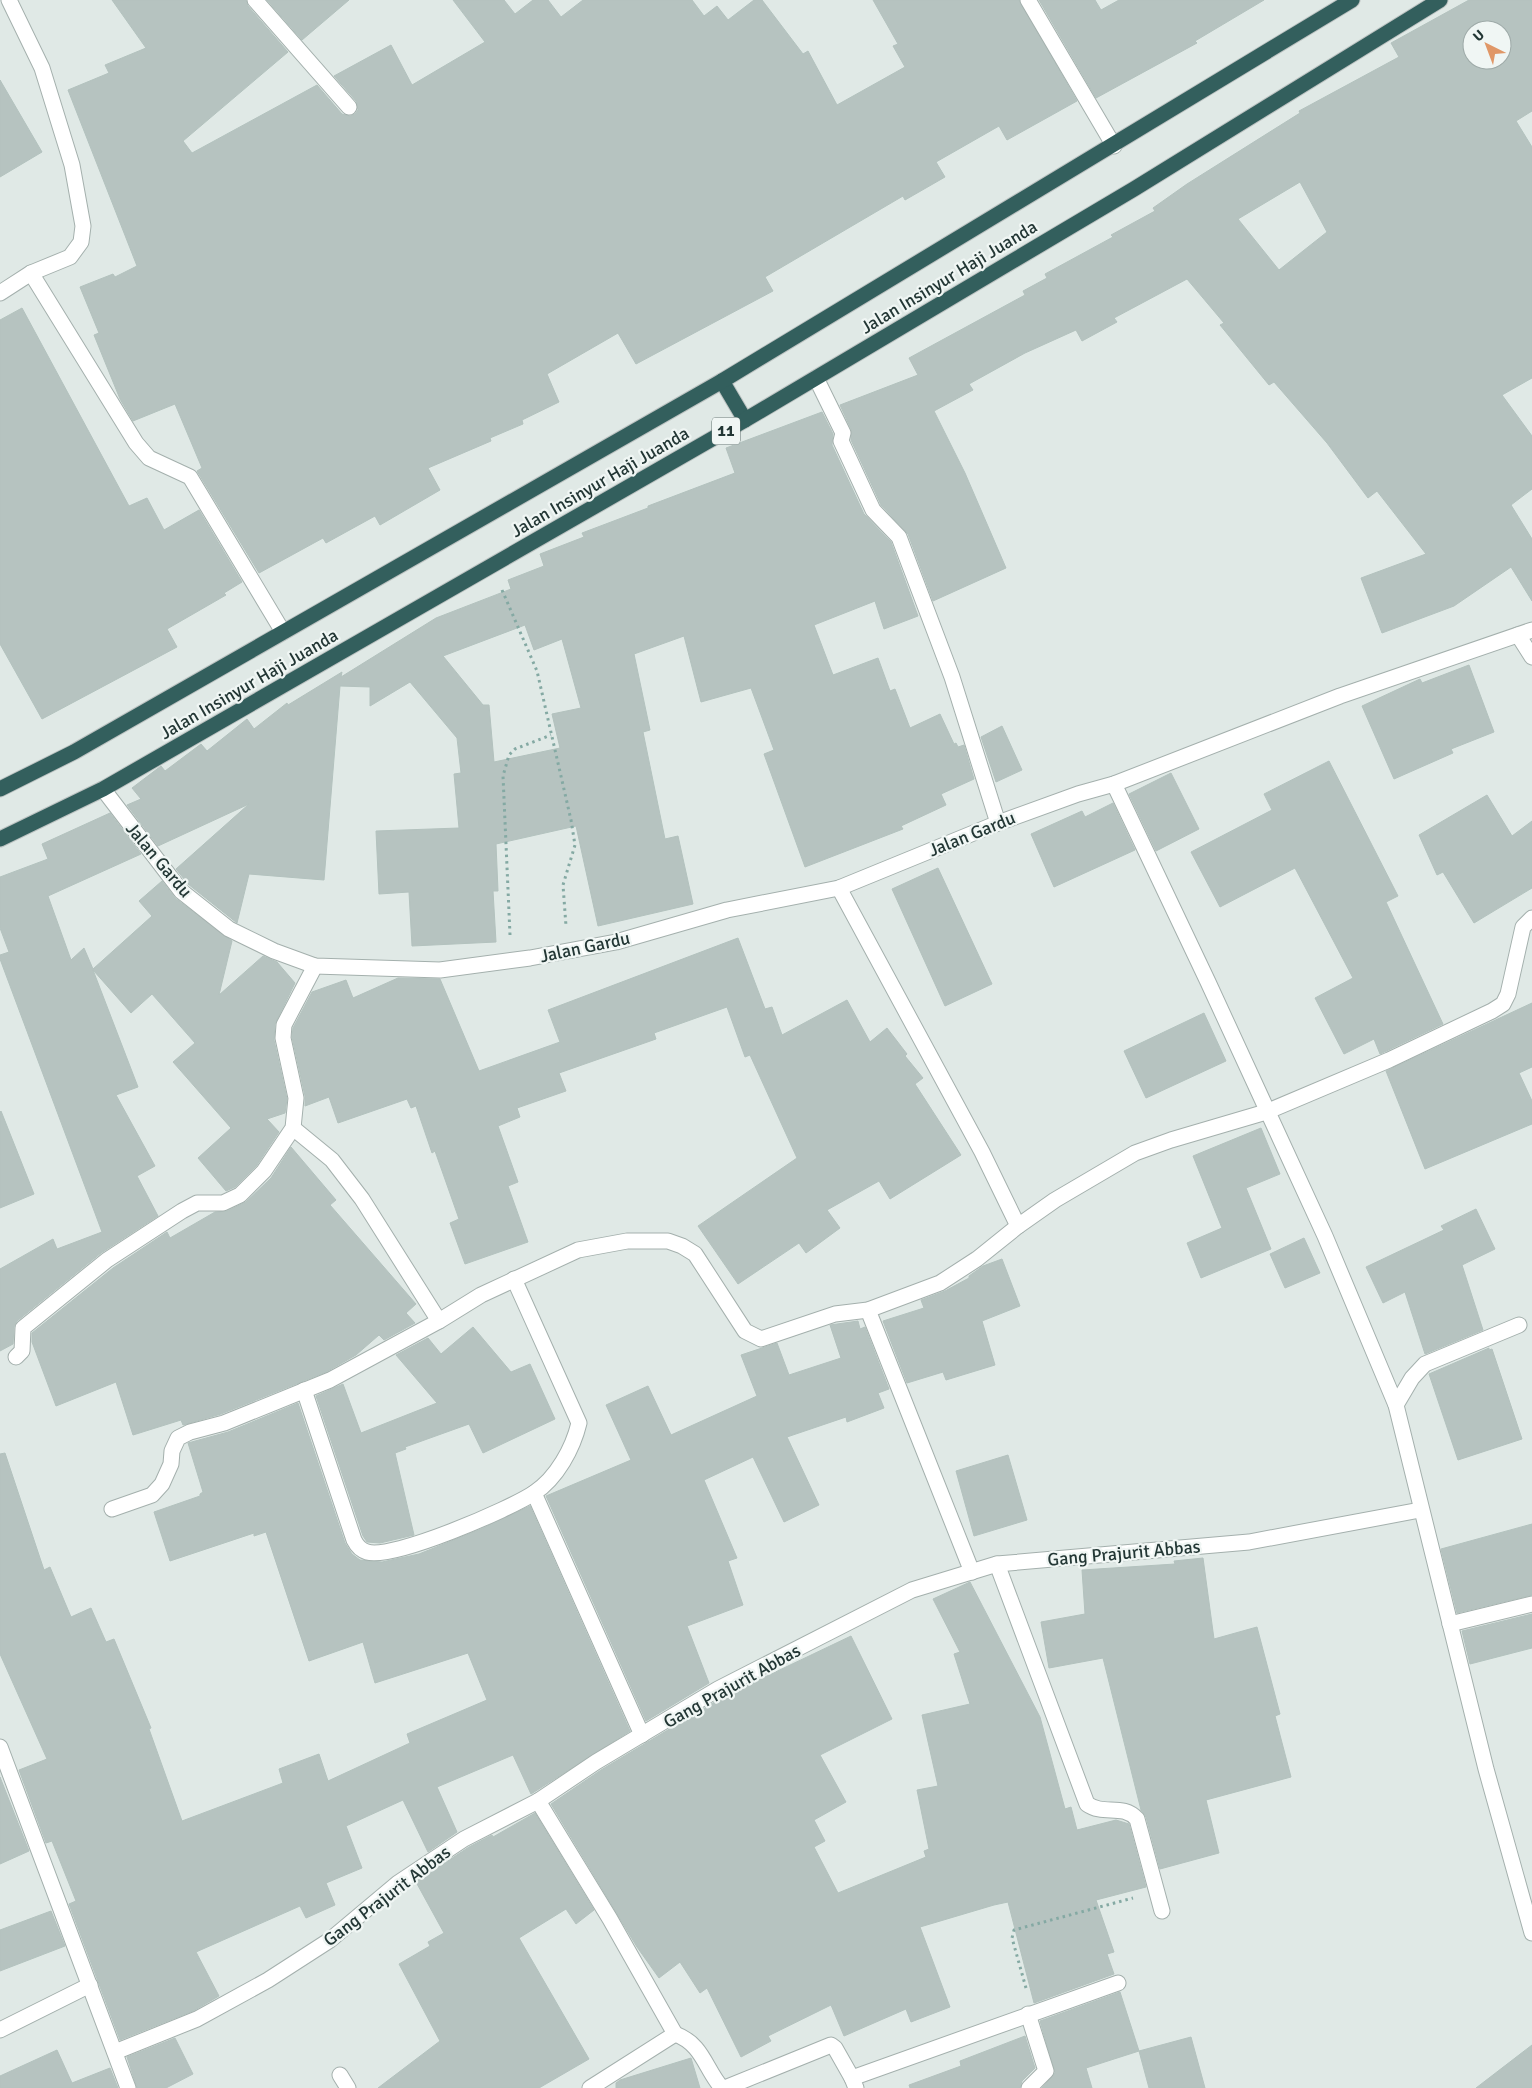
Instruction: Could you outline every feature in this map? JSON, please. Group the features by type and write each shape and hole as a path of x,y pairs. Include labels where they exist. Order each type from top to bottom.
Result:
{"highway":[{"name":"Jalan Insinyur Haji Juanda","path":"0,789 74,752 722,381 1114,146 1352,0"},
{"name":"Jalan Insinyur Haji Juanda","path":"0,839 103,789 745,420 1134,189 1440,0"},
{"path":"722,381 745,420"}],"street":[{"path":"0,294 31,273 70,257 81,242 83,226 72,165 44,76 9,0"},
{"path":"256,0 349,107"},
{"path":"1028,0 1114,146"},
{"path":"31,273 136,444 149,458 190,477 283,632"},
{"path":"816,378 843,432 841,441 873,510 899,537 946,661 998,823"},
{"path":"1525,632 1532,656"},
{"name":"Jalan Gardu","path":"103,789 181,892 230,929 274,951 315,966 440,970 512,961 616,942 728,910 839,888 998,823 1078,794 1114,784 1340,696 1525,632"},
{"path":"1114,784 1208,982 1324,1236 1396,1405 1420,1510 1486,1769 1532,1933"},
{"path":"839,888 982,1152 1018,1226"},
{"path":"112,1509 152,1494 162,1484 171,1464 172,1451 178,1438 190,1432 224,1423 330,1380 439,1321 481,1295 578,1250 627,1241 668,1241 695,1254 745,1331 761,1339 835,1314 868,1310 940,1283 977,1259 1018,1226 1081,1184 1135,1154 1171,1140 1266,1112 1389,1060 1492,1011 1503,1004 1508,994 1523,927 1532,918"},
{"path":"16,1358 22,1351 23,1328 107,1260 197,1203 223,1203 240,1195 264,1171 293,1128 296,1098 283,1038 284,1025 315,966"},
{"path":"293,1128 332,1160 350,1184 439,1321"},
{"path":"304,1390 354,1540 359,1548 369,1553 389,1551 432,1540 534,1493 556,1470 568,1453 579,1424 514,1279"},
{"path":"868,1310 972,1572"},
{"path":"1396,1405 1412,1378 1425,1364 1519,1325"},
{"path":"534,1493 642,1736"},
{"name":"Gang Prajurit Abbas","path":"115,2052 196,2019 268,1980 330,1940 398,1883 464,1840 538,1801 718,1689 912,1590 997,1564 1249,1542 1420,1510"},
{"path":"997,1564 1087,1804 1096,1811 1126,1811 1137,1819 1162,1910"},
{"path":"1450,1624 1532,1604"},
{"path":"0,1746 128,2088"},
{"path":"538,1801 610,1919 675,2034 686,2038 704,2056 724,2088 831,2045 835,2048 854,2083 1028,2014 1118,1983"},
{"path":"0,2030 90,1985"},
{"path":"1028,2014 1046,2071 1029,2088"},
{"path":"590,2088 675,2034"}],"path":[{"path":"491,566 537,671 575,845 563,885 568,951"},
{"path":"512,961 503,776 509,755 515,749 551,735"},
{"path":"1028,2014 1029,2003 1012,1938 1014,1930 1158,1892"}],"building":[{"path":"112,0 246,0 248,6 288,52 183,141 192,153 317,85 342,114 350,116 355,114 358,110 356,101 334,76 391,45 412,85 485,42 453,0 504,0 515,14 533,0 548,0 561,17 583,0 692,0 704,16 717,6 728,20 754,0 762,0 803,54 808,51 837,105 905,67 893,46 898,44 873,0 1019,0 1077,101 1007,140 999,126 936,162 945,177 905,200 903,196 765,277 773,291 636,364 618,333 547,374 559,402 522,420 523,424 490,438 491,441 428,468 440,490 380,525 375,516 326,543 323,538 259,573 197,471 202,468 175,404 133,421 120,399 94,335 99,333 80,287 113,274 115,277 137,266 68,90 109,73 105,65 146,48"},
{"path":"267,0 349,0 302,40"},
{"path":"1039,0 1095,0 1101,10 1119,0 1264,0 1195,41 1197,43 1096,98"},
{"path":"1469,0 1532,0 1532,111 1516,121 1532,147 1532,378 1502,395 1532,436 1532,489 1511,505 1532,539 1532,601 1511,567 1454,606 1382,633 1361,578 1426,554 1377,491 1368,498 1327,443 1274,382 1269,385 1220,325 1224,323 1187,279 1114,318 1117,322 1082,341 1076,330 1025,353 969,384 973,390 934,411 965,473 1006,568 933,601 908,534 881,505 851,440 851,429 840,405 918,375 909,358 1025,295 1023,291 1047,278 1045,274 1113,237 1111,235 1155,211 1153,208 1187,184 1300,113 1299,111 1399,57 1391,43","holes":["1300,182 1327,232 1279,270 1238,219"]},
{"path":"0,80 42,152 0,177"},
{"path":"22,308 129,506 147,498 164,530 199,510 242,582 224,593 226,595 167,629 177,647 42,719 0,644 0,320"},
{"path":"822,412 833,434 832,445 864,514 891,542 918,616 884,629 875,601 814,625 833,675 878,658 890,691 895,689 910,728 940,714 954,744 956,743 958,747 964,745 974,779 941,794 946,805 901,826 903,829 805,867 764,754 774,750 751,688 701,702 684,636 634,654 650,730 643,732 665,839 678,836 693,904 598,926 576,826 496,844 498,891 493,891 496,942 412,946 409,892 379,894 376,831 459,828 454,774 461,773 457,738 410,682 370,706 370,687 340,686 324,880 249,874 237,923 188,884 176,869 249,804 158,846 127,805 141,799 132,788 161,766 165,771 201,744 207,751 247,719 254,729 287,703 288,705 342,672 341,677 436,618 511,589 508,580 544,566 540,554 584,537 582,533 735,473 726,448","holes":["525,625 534,650 562,639 581,708 552,714 560,748 494,762 489,705 483,705 443,656"]},
{"path":"1469,665 1494,732 1451,749 1453,753 1394,779 1362,706 1420,679 1422,683"},
{"path":"1002,726 1022,770 996,782 981,737"},
{"path":"1329,761 1398,896 1386,902 1443,1024 1380,1054 1374,1039 1344,1054 1315,998 1353,978 1295,868 1220,907 1191,852 1272,810 1264,794"},
{"path":"1171,773 1199,829 1156,851 1129,794"},
{"path":"1487,795 1512,836 1532,821 1532,888 1474,923 1443,872 1437,875 1419,835"},
{"path":"1113,803 1135,850 1054,887 1031,834 1082,811 1085,817"},
{"path":"110,813 141,854 48,896 71,960 84,948 93,969 152,916 139,901 162,881 175,898 232,941 219,995 263,956 277,962 295,983 275,1024 274,1040 287,1099 285,1113 267,1119 279,1132 257,1165 235,1187 226,1191 198,1158 231,1128 173,1062 195,1043 152,994 131,1013 93,970 138,1087 116,1095 155,1166 137,1176 158,1216 101,1253 17,1321 14,1327 13,1344 0,1351 0,1269 53,1239 57,1249 102,1232 0,959 0,955 9,952 0,928 0,877 48,859 42,844"},
{"path":"938,868 992,984 945,1006 892,889"},
{"path":"738,938 765,1009 772,1007 782,1035 847,1000 870,1042 887,1028 907,1054 905,1056 923,1078 915,1084 961,1155 890,1199 879,1181 827,1210 840,1228 806,1253 799,1243 738,1284 698,1226 797,1158 750,1055 745,1057 727,1007 654,1033 656,1039 559,1073 566,1091 517,1108 520,1117 498,1126 518,1182 508,1186 528,1242 465,1264 450,1223 459,1219 435,1151 432,1153 416,1106 411,1108 407,1099 338,1123 329,1097 305,1106 305,1096 292,1037 293,1028 312,992 346,980 353,998 398,978 440,979 479,1071 560,1042 548,1010"},
{"path":"1532,1003 1532,1067 1519,1073 1532,1101 1532,1124 1425,1169 1386,1071"},
{"path":"1204,1013 1226,1061 1146,1098 1124,1051"},
{"path":"0,1112 34,1194 0,1208"},
{"path":"1261,1128 1280,1174 1246,1188 1271,1249 1201,1278 1187,1243 1222,1228 1193,1156"},
{"path":"291,1147 336,1200 330,1205 416,1304 406,1313 415,1323 384,1340 379,1335 356,1355 326,1372 221,1414 183,1425 181,1420 133,1435 116,1382 56,1406 32,1342 32,1333 113,1268 167,1232 170,1238 215,1212 227,1211 246,1202 271,1178"},
{"path":"1476,1209 1495,1249 1462,1265 1483,1330 1425,1354 1405,1292 1383,1303 1366,1267 1444,1230 1441,1226"},
{"path":"1304,1238 1320,1273 1285,1288 1270,1254"},
{"path":"1002,1259 1020,1306 982,1321 995,1365 946,1380 943,1372 907,1383 883,1321 924,1308 921,1300 945,1291 969,1278 969,1276 983,1266"},
{"path":"858,1321 860,1329 865,1327 889,1389 878,1393 884,1408 847,1422 846,1417 787,1437 819,1505 784,1522 753,1457 704,1480 737,1558 728,1561 743,1605 687,1626 709,1683 646,1721 546,1496 631,1460 606,1405 648,1386 671,1435 757,1396 741,1355 777,1343 789,1375 841,1358 830,1325"},
{"path":"473,1327 511,1372 530,1364 555,1419 483,1453 469,1424 405,1447 406,1449 395,1453 414,1535 380,1543 367,1542 363,1536 316,1396 343,1384 361,1433 437,1403 396,1355 428,1338 441,1354"},
{"path":"1489,1348 1489,1350 1492,1349 1522,1439 1458,1460 1429,1374"},
{"path":"298,1403 345,1543 352,1554 360,1560 382,1562 419,1554 481,1529 530,1506 630,1731 531,1794 513,1755 437,1787 457,1832 428,1852 403,1800 346,1826 362,1868 326,1883 335,1905 306,1918 300,1906 196,1952 219,1996 193,2011 120,2040 69,1904 76,1901 52,1841 46,1843 19,1770 47,1759 0,1654 0,1454 5,1453 44,1570 50,1567 71,1617 91,1608 106,1642 114,1639 151,1728 149,1729 182,1821 283,1783 279,1769 319,1754 328,1781 410,1743 407,1734 487,1700 468,1653 375,1683 363,1642 309,1661 266,1532 254,1536 254,1533 170,1561 154,1512 200,1496 203,1492 188,1443 228,1432"},
{"path":"1008,1455 1027,1520 974,1536 956,1471"},
{"path":"1532,1524 1532,1595 1457,1613 1441,1549"},
{"path":"1203,1558 1214,1639 1257,1627 1280,1714 1275,1716 1291,1777 1206,1800 1219,1853 1160,1869 1146,1817 1141,1810 1103,1658 1049,1668 1041,1622 1085,1614 1082,1570 1175,1564 1174,1561"},
{"path":"970,1582 1040,1717 1065,1809 1071,1807 1077,1830 1116,1820 1129,1824 1146,1887 1096,1900 1114,1952 1107,1954 1114,1974 1034,2003 1008,1902 994,1905 920,1927 950,2007 911,2022 906,2009 844,2036 831,2005 768,2036 771,2041 741,2057 707,1988 700,1993 680,1962 659,1978 637,1947 551,1804 601,1770 723,1697 851,1636 892,1719 820,1755 846,1802 814,1820 825,1841 814,1847 838,1893 926,1857 924,1851 929,1849 917,1790 938,1786 922,1715 970,1704 954,1654 960,1652 933,1599"},
{"path":"1532,1614 1532,1648 1470,1664 1462,1631"},
{"path":"0,1777 29,1851 0,1864"},
{"path":"535,1813 594,1910 576,1924 566,1909 519,1938 589,2059 539,2088 378,2088 440,2041 399,1964 430,1946 428,1942 444,1933 416,1882 469,1847 492,1835 493,1837"},
{"path":"51,1911 65,1946 0,1971 0,1930"},
{"path":"1120,1992 1139,2051 1086,2068 1092,2088 1042,2088 1055,2073 1040,2021"},
{"path":"1025,2036 1035,2068 1022,2081 1020,2088 910,2088 909,2085 961,2066 960,2061"},
{"path":"1191,2037 1205,2088 1149,2088 1139,2051"},
{"path":"175,2038 193,2074 166,2088 137,2088 127,2057"},
{"path":"1532,2045 1532,2088 1476,2088"},
{"path":"57,2050 72,2083 110,2068 118,2088 0,2088 0,2076"},
{"path":"691,2058 700,2088 616,2088 616,2083 620,2080"}]}
